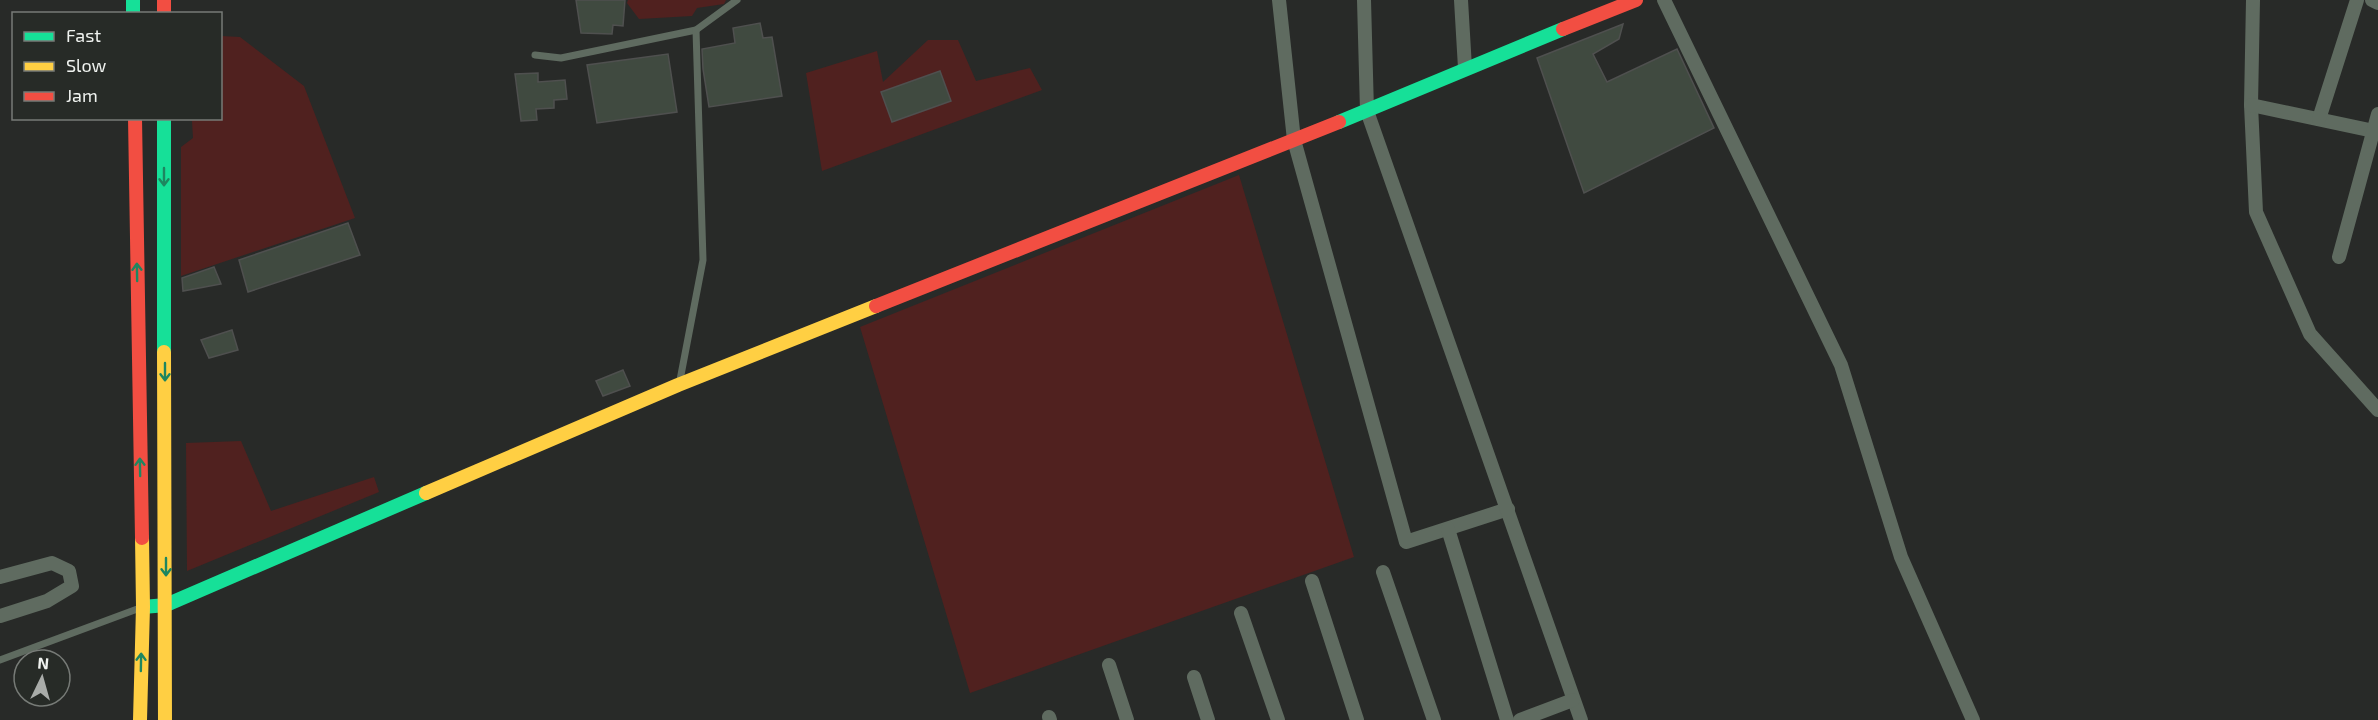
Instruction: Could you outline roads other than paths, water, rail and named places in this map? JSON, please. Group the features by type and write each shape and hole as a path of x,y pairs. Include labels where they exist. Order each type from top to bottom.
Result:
{"street":[{"path":"1280,0 1294,140 1406,542 1508,509"},
{"path":"1364,0 1367,111 1581,720"},
{"path":"1461,0 1465,68"},
{"path":"142,608 166,605 678,385 1367,111 1465,68 1636,0"},
{"path":"1664,0 1840,365 1901,557 1973,720"},
{"path":"2253,0 2251,105 2256,212 2310,334 2378,410"},
{"path":"2319,119 2357,0"},
{"path":"2372,0 2378,3"},
{"path":"2251,105 2375,131"},
{"path":"2339,257 2378,114"},
{"path":"135,120 142,608 140,720"},
{"path":"164,120 165,720"},
{"path":"1448,529 1507,720"},
{"path":"0,577 52,563 69,571 72,586 47,601 0,616"},
{"path":"1383,572 1434,720"},
{"path":"1312,582 1357,720"},
{"path":"1241,613 1278,720"},
{"path":"1109,665 1127,720"},
{"path":"1194,677 1208,720"},
{"path":"1520,720 1573,700"}],"lane":[{"path":"535,54 561,58 696,30 737,0"},
{"path":"678,385 703,260 696,30"},
{"path":"0,660 142,608"}]}
